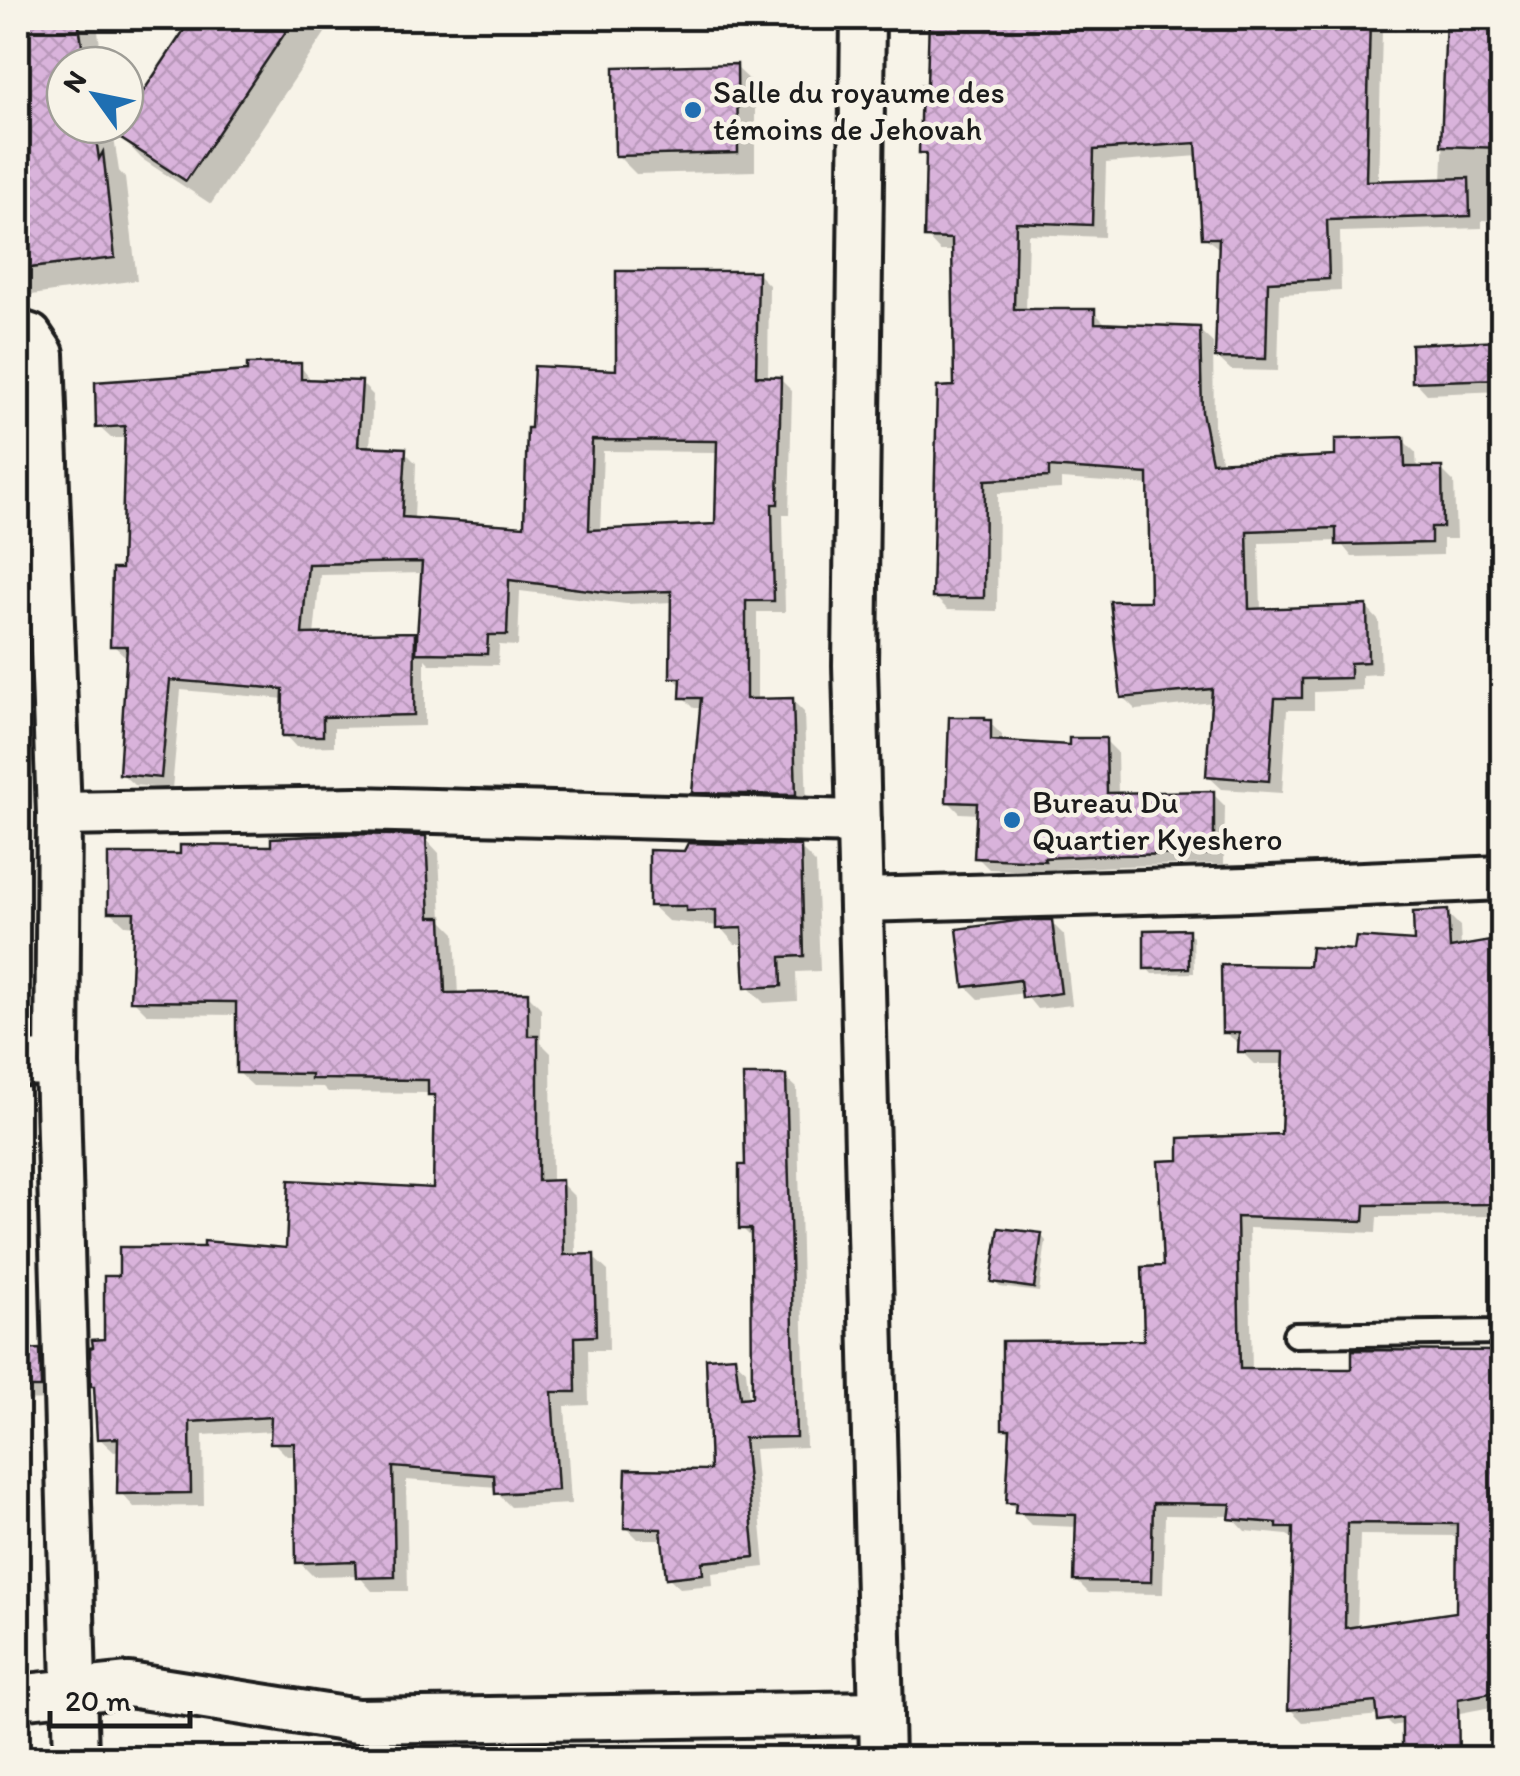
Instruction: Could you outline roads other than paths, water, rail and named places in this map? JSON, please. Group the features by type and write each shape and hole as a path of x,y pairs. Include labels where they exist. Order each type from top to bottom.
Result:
{"street":[{"path":"864,18 855,665 882,1758"},
{"path":"18,332 30,336 42,354 59,814 38,1064 76,1758"},
{"path":"59,814 357,809 858,822"},
{"path":"861,900 1248,890 1502,878"},
{"path":"18,1698 130,1686 358,1721 882,1713"}],"lane":[{"path":"1296,1335 1502,1332"}],"place":[{"name":"Salle du royaume des témoins de Jehovah","path":"693,110"},
{"name":"Bureau Du Quartier Kyeshero","path":"1012,820"}]}
